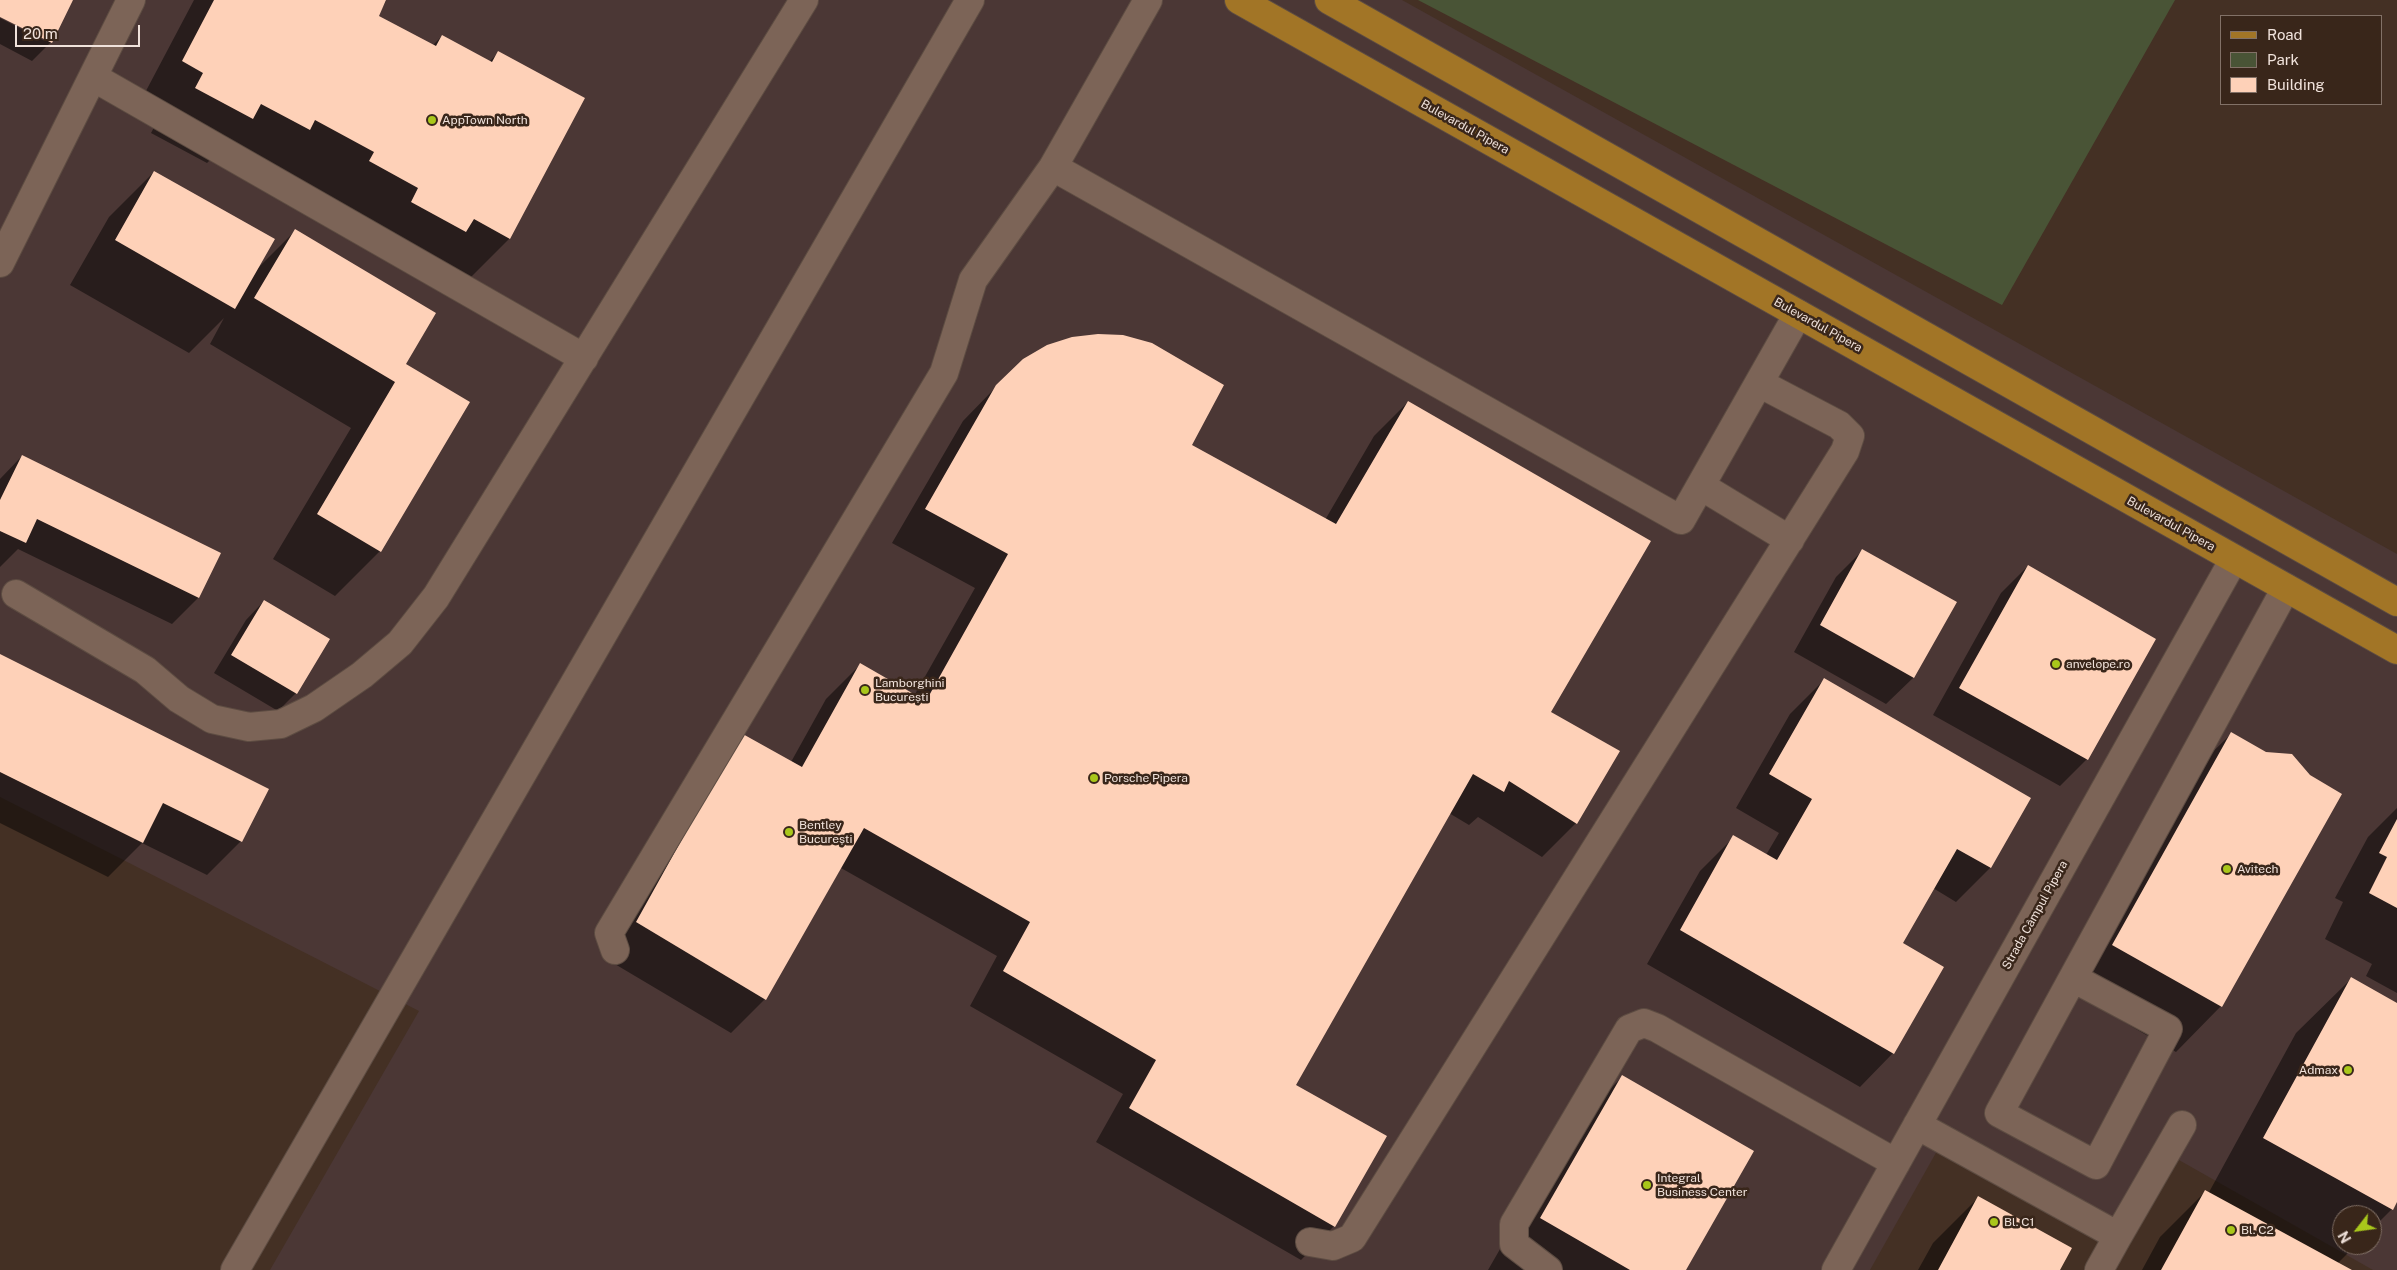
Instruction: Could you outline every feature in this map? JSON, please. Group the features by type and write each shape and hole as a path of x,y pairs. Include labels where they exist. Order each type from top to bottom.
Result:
{"main road":[{"name":"Bulevardul Pipera","path":"1239,0 2397,650"},
{"path":"1329,0 2397,602"}],"street":[{"path":"0,263 131,0"},
{"path":"16,594 145,670 179,700 212,719 249,727 281,724 314,708 362,676 400,643 436,597 804,0"},
{"path":"235,1270 970,0"},
{"path":"615,950 609,933 944,373 973,280 1052,167 1148,0"},
{"path":"93,76 584,358"},
{"path":"1052,167 1681,520 1798,314"},
{"path":"1310,1242 1334,1246 1352,1238 1844,451 1850,436 1839,425 1759,383"},
{"path":"1701,486 1790,540"},
{"name":"Strada Câmpul Pipera","path":"1836,1270 2234,559"},
{"path":"2073,978 2168,1029 2096,1165 1999,1113 2286,588"},
{"path":"1548,1270 1514,1244 1514,1224 1629,1029 1644,1023 1657,1028 1896,1163"},
{"path":"1917,1125 2118,1236"},
{"path":"2099,1270 2182,1125"}],"shaded area":[{"path":"0,0 1402,0 2397,554 2397,1270 2373,1270 2347,1255 2382,1255 2382,1205 2332,1205 2332,1247 2156,1147 2104,1238 1942,1142 1870,1270 270,1270 419,1011 0,797"}],"green space":[{"path":"1418,0 2175,0 2002,305"}],"building":[{"path":"0,0 73,0 52,43 0,17"},
{"name":"AppTown North","path":"214,0 386,0 379,16 436,46 442,35 492,62 498,51 585,98 510,239 474,219 466,232 411,202 418,188 369,161 374,152 315,120 310,130 261,104 253,119 195,88 203,73 182,61"},
{"path":"154,171 275,239 235,309 115,240"},
{"path":"295,229 436,313 406,364 470,402 381,552 317,514 395,382 254,298"},
{"name":"Porsche Pipera","path":"1098,334 1123,335 1152,343 1224,385 1192,445 1336,524 1408,401 1651,541 1551,712 1620,751 1577,824 1509,781 1504,792 1473,774 1296,1085 1387,1136 1335,1227 1129,1108 1156,1060 1003,971 1030,922 864,828 766,1000 636,922 741,733 802,767 860,663 926,701 1008,554 925,509 996,385 1023,359 1047,345 1072,337"},
{"path":"22,455 221,553 199,598 37,519 26,543 0,531 0,500"},
{"path":"1862,549 1957,602 1914,678 1820,625"},
{"path":"2028,565 2156,639 2088,760 1959,688"},
{"path":"264,600 330,639 297,694 231,655"},
{"path":"0,654 269,789 242,842 163,803 143,843 0,772"},
{"path":"1824,678 2031,798 1991,868 1957,849 1903,943 1944,967 1894,1054 1680,930 1733,835 1777,860 1812,799 1769,774"},
{"name":"Avitech","path":"2231,732 2266,752 2292,754 2310,775 2342,794 2222,1007 2112,945"},
{"path":"2397,819 2397,908 2369,893 2387,857 2379,853"},
{"name":"Admax","path":"2351,977 2397,1003 2397,1202 2393,1210 2263,1138"},
{"name":"Integral Business Center","path":"1622,1075 1754,1151 1686,1270 1630,1270 1540,1218"},
{"name":"Bl. C2","path":"2205,1190 2352,1270 2161,1270"},
{"name":"Bl. C1","path":"1978,1196 2072,1248 2060,1270 1938,1270"}],"place":[{"name":"AppTown North","path":"432,120"},
{"name":"anvelope.ro","path":"2056,664"},
{"name":"Lamborghini București","path":"865,690"},
{"name":"Porsche Pipera","path":"1094,778"},
{"name":"Bentley București","path":"789,832"},
{"name":"Avitech","path":"2227,869"},
{"name":"Admax","path":"2348,1070"},
{"name":"Integral Business Center","path":"1647,1185"},
{"name":"Bl. C1","path":"1994,1222"},
{"name":"Bl. C2","path":"2231,1230"}]}
